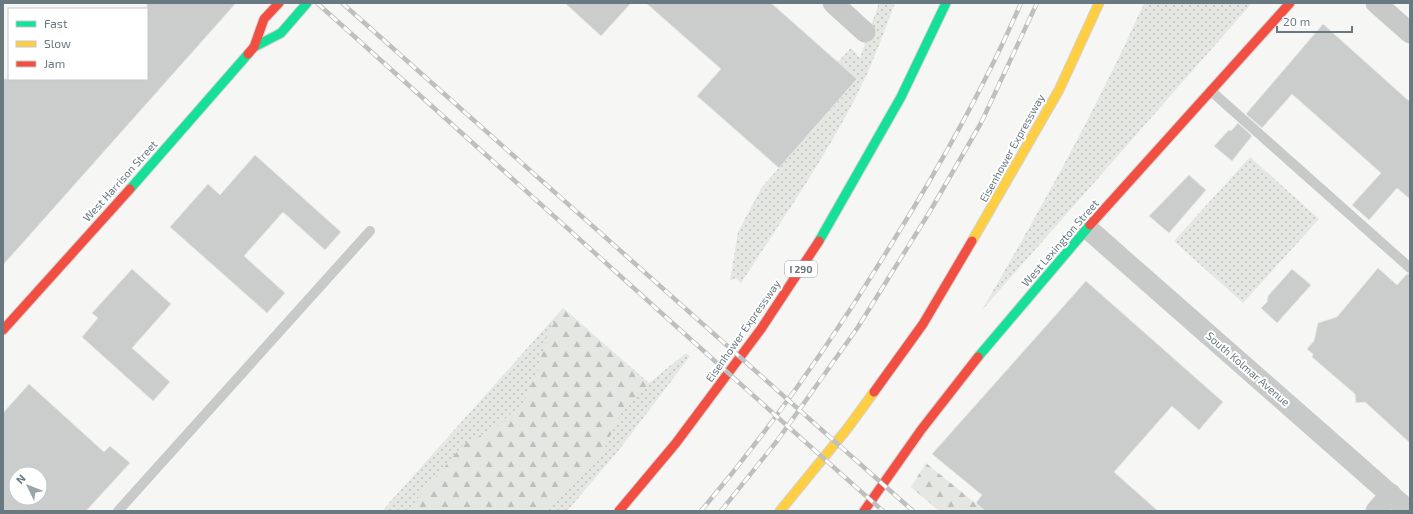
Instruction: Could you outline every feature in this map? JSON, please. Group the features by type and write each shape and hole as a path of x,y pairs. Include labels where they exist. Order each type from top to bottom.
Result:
{"main road":[{"name":"West Harrison Street","path":"3,330 160,156 254,47 264,19 279,3"},
{"name":"West Harrison Street","path":"254,47 281,33 307,3"},
{"name":"Eisenhower Expressway","path":"619,511 676,443 756,335 828,228 901,97 946,3"},
{"name":"Eisenhower Expressway","path":"780,511 847,429 923,324 998,200 1059,90 1099,3"},
{"name":"West Lexington Street","path":"864,511 930,419 979,357 1087,228 1290,3"}],"street":[{"path":"833,3 865,32"},
{"path":"1376,3 1410,33"},
{"name":"South Kolmar Avenue","path":"1087,228 1409,511"},
{"path":"1376,511 1391,494"}],"lane":[{"path":"1211,92 1410,268"},
{"path":"118,511 370,231"}],"green space":[{"path":"879,3 895,3 871,65 854,101 808,180 741,283 735,278 730,281 738,232 762,187 857,80 838,62 851,48 860,58"},
{"path":"1144,3 1252,3 982,310 1067,159 1107,82"},
{"path":"1250,157 1319,219 1243,303 1174,241"},
{"path":"563,308 649,383 686,353 690,356 619,450 567,511 382,511"},
{"path":"563,308 649,384 623,408 599,460 542,511 407,511 463,445 497,426 524,402 538,369 547,335"},
{"path":"926,463 985,511 939,511 911,487"}],"building":[{"path":"147,3 236,3 3,265 3,79 148,80"},
{"path":"565,3 631,3 601,36"},
{"path":"646,3 771,3 857,79 779,168 697,96 721,69"},
{"path":"1323,24 1410,102 1410,199 1397,188 1369,220 1352,205 1381,173 1292,94 1262,128 1246,114"},
{"path":"1238,123 1252,136 1232,161 1214,146"},
{"path":"255,155 341,232 325,250 283,212 244,256 285,293 267,313 170,227 208,184 220,195"},
{"path":"1189,175 1206,190 1169,233 1149,216"},
{"path":"1378,268 1397,285 1407,274 1410,274 1410,443 1365,402 1356,403 1355,394 1312,357 1313,354 1307,349 1314,341 1318,323 1337,317"},
{"path":"132,269 171,304 132,348 170,382 153,401 82,337 98,318 92,313"},
{"path":"1292,269 1311,285 1277,323 1261,308 1267,302 1268,296"},
{"path":"1086,281 1223,402 1199,430 1172,406 1114,472 1158,511 985,511 976,503 982,495 932,454"},
{"path":"29,384 104,452 110,446 130,463 86,511 3,511 3,413"}],"railway":[{"path":"317,3 883,511"},
{"path":"342,3 913,511"},
{"path":"701,511 778,414 848,313 910,214 961,125 992,65 1021,3"},
{"path":"721,511 777,441 858,327 929,213 981,123 1037,3"}],"traffic: fast":[{"path":"254,47 281,33 307,3"},
{"path":"819,241 901,97 946,3"},
{"path":"130,189 248,54"},
{"path":"978,357 1090,225"}],"traffic: slow":[{"path":"972,241 1059,90 1099,3"},
{"path":"780,511 847,429 874,392"}],"traffic: jam":[{"path":"248,54 254,47 264,19 279,3"},
{"path":"1090,225 1290,3"},
{"path":"3,330 130,189"},
{"path":"619,511 676,443 761,329 819,241"},
{"path":"874,392 923,324 972,241"},
{"path":"864,511 921,430 978,357"}]}
